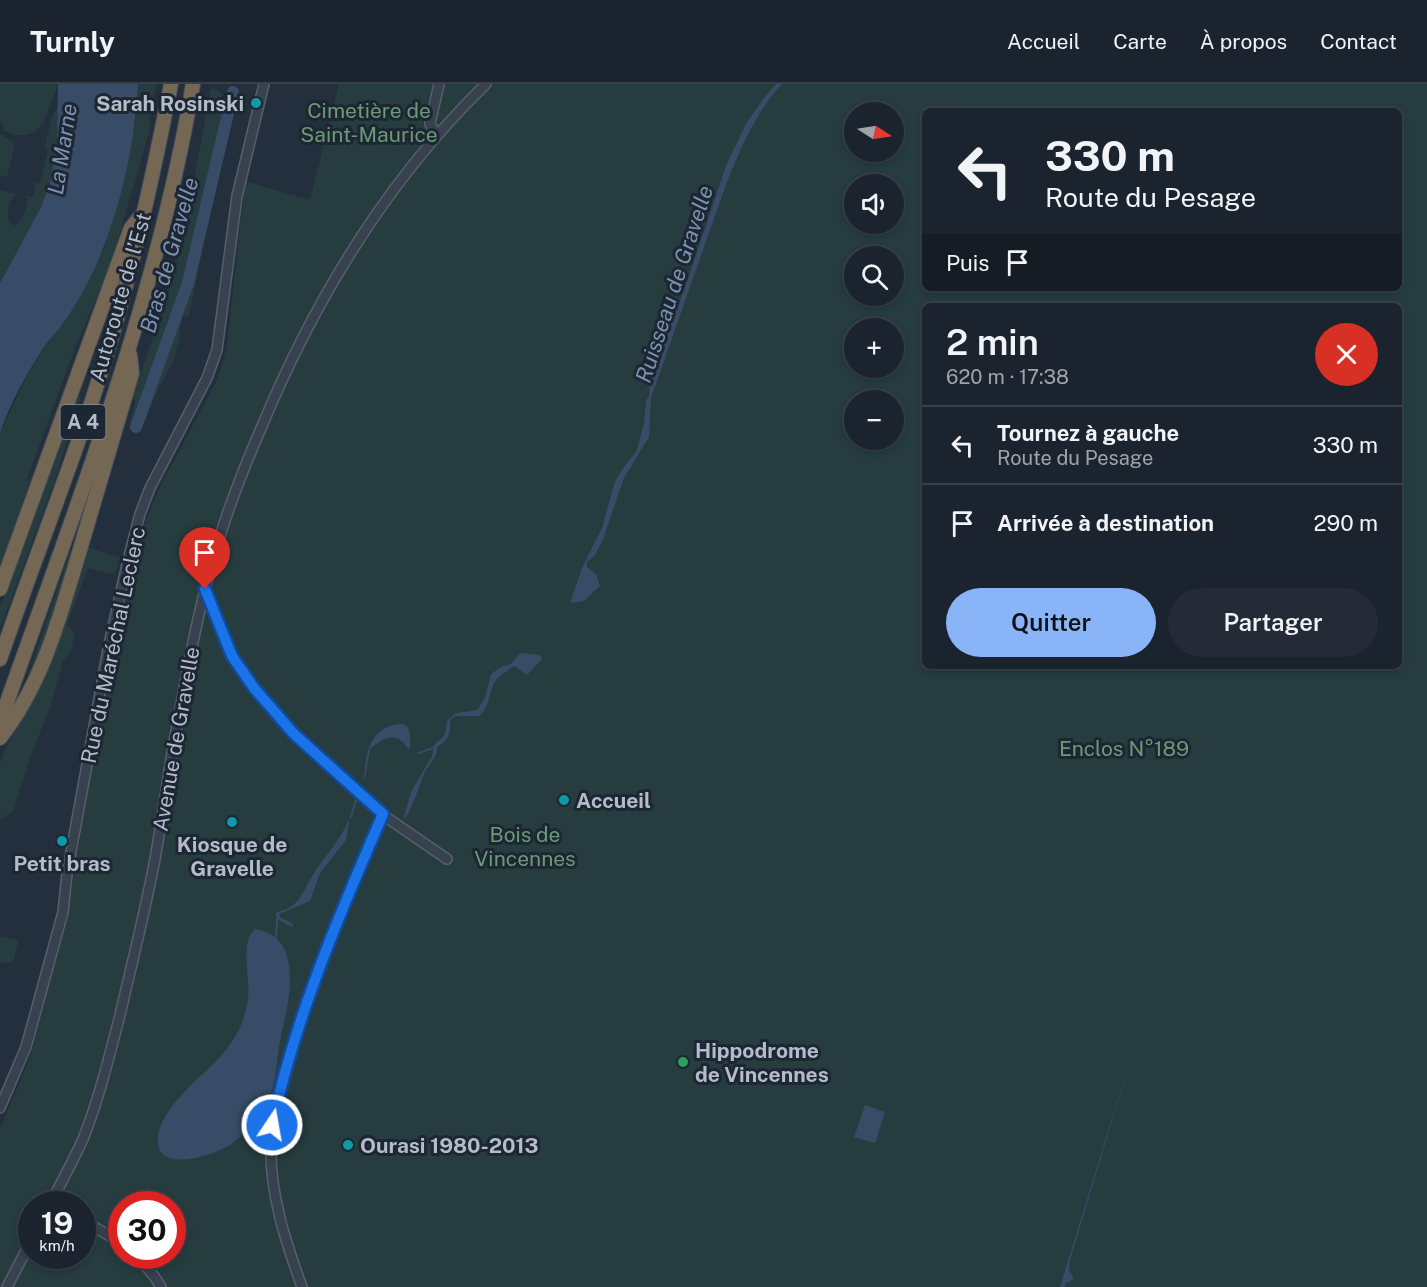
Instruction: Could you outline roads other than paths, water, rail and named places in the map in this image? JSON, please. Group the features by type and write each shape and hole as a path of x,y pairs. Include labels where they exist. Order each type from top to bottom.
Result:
{"highway":[{"name":"Autoroute de l’Est","path":"0,659 26,590 118,316 144,212 171,84"},
{"name":"Autoroute de l’Est","path":"0,722 129,350 176,175 193,84"},
{"path":"0,589 131,228 144,212"},
{"path":"0,738 24,703 42,668 59,623 132,373 129,350"},
{"path":"0,641 11,628"}],"street":[{"name":"Rue du Maréchal Leclerc","path":"0,1108 26,1047 63,912 67,874 109,644 140,514 150,488 207,378 217,350 237,196 264,84"},
{"path":"437,135 430,124 439,84"},
{"name":"Avenue de Gravelle","path":"56,1191 84,1136 98,1097 114,1038 141,928 176,727 205,589 217,543 245,466 289,363 332,283 357,243 393,190 437,135 486,84"},
{"path":"205,589 232,656 254,688 294,734 383,814 447,859"},
{"path":"302,1287 280,1221 272,1185 272,1125 285,1072 313,990 343,908 383,814"},
{"path":"7,1287 18,1266"},
{"path":"148,1269 161,1287"}],"water":[{"name":"La Marne","path":"58,84 138,84 131,145 117,208 94,268 64,322 44,347 25,378 0,433 0,283 40,209 50,184 57,141"},
{"name":"Ruisseau de Gravelle","path":"776,84 782,84 755,121 724,190 651,398 649,437 624,478 603,539 595,555 587,562 587,567 596,574 600,586 584,601 570,603 582,568 602,528 614,484 637,450 644,423 646,400 649,397 650,384 658,358 688,279 727,163 747,122"},
{"path":"520,653 540,655 542,659 527,675 514,666 499,677 494,683 486,708 479,716 456,716 451,719 447,738 438,746 435,757 425,772 403,820 411,792 432,756 434,745 444,735 447,721 456,713 477,710 485,698 491,674 511,664"},
{"path":"403,724 408,727 411,741 409,750 395,738 380,741 370,749 365,779 366,759 372,742 383,729"},
{"path":"350,815 346,840 320,873 310,901 279,914 280,917 293,924 292,927 277,919 276,913 290,908 299,899 339,838"},
{"path":"255,929 279,941 287,955 290,973 287,1005 271,1095 260,1116 236,1141 200,1157 175,1159 165,1156 159,1149 158,1137 166,1115 182,1095 224,1053 241,1024 247,1008 249,992 248,943"},
{"path":"1143,1018 1070,1260 1069,1270 1074,1279 1066,1283 1064,1287 1060,1287"},
{"path":"865,1105 885,1112 875,1143 854,1137"}],"waterway":[{"name":"Bras de Gravelle","path":"136,427 188,283 233,92"},
{"name":"Ruisseau de Gravelle","path":"419,753 433,748"},
{"name":"Ruisseau de Gravelle","path":"351,817 357,797"},
{"name":"Ruisseau de Gravelle","path":"276,937 277,919"}],"place":[{"name":"Sarah Rosinski","path":"256,103"},
{"name":"Accueil","path":"564,800"},
{"name":"Kiosque de Gravelle","path":"232,822"},
{"name":"Petit bras","path":"62,841"},
{"name":"Hippodrome de Vincennes","path":"683,1062"},
{"name":"Ourasi 1980-2013","path":"348,1145"}],"park label":[{"name":"Cimetière de Saint-Maurice","path":"369,122"},
{"name":"Enclos N°189","path":"1124,748"},
{"name":"Bois de Vincennes","path":"525,846"}]}
